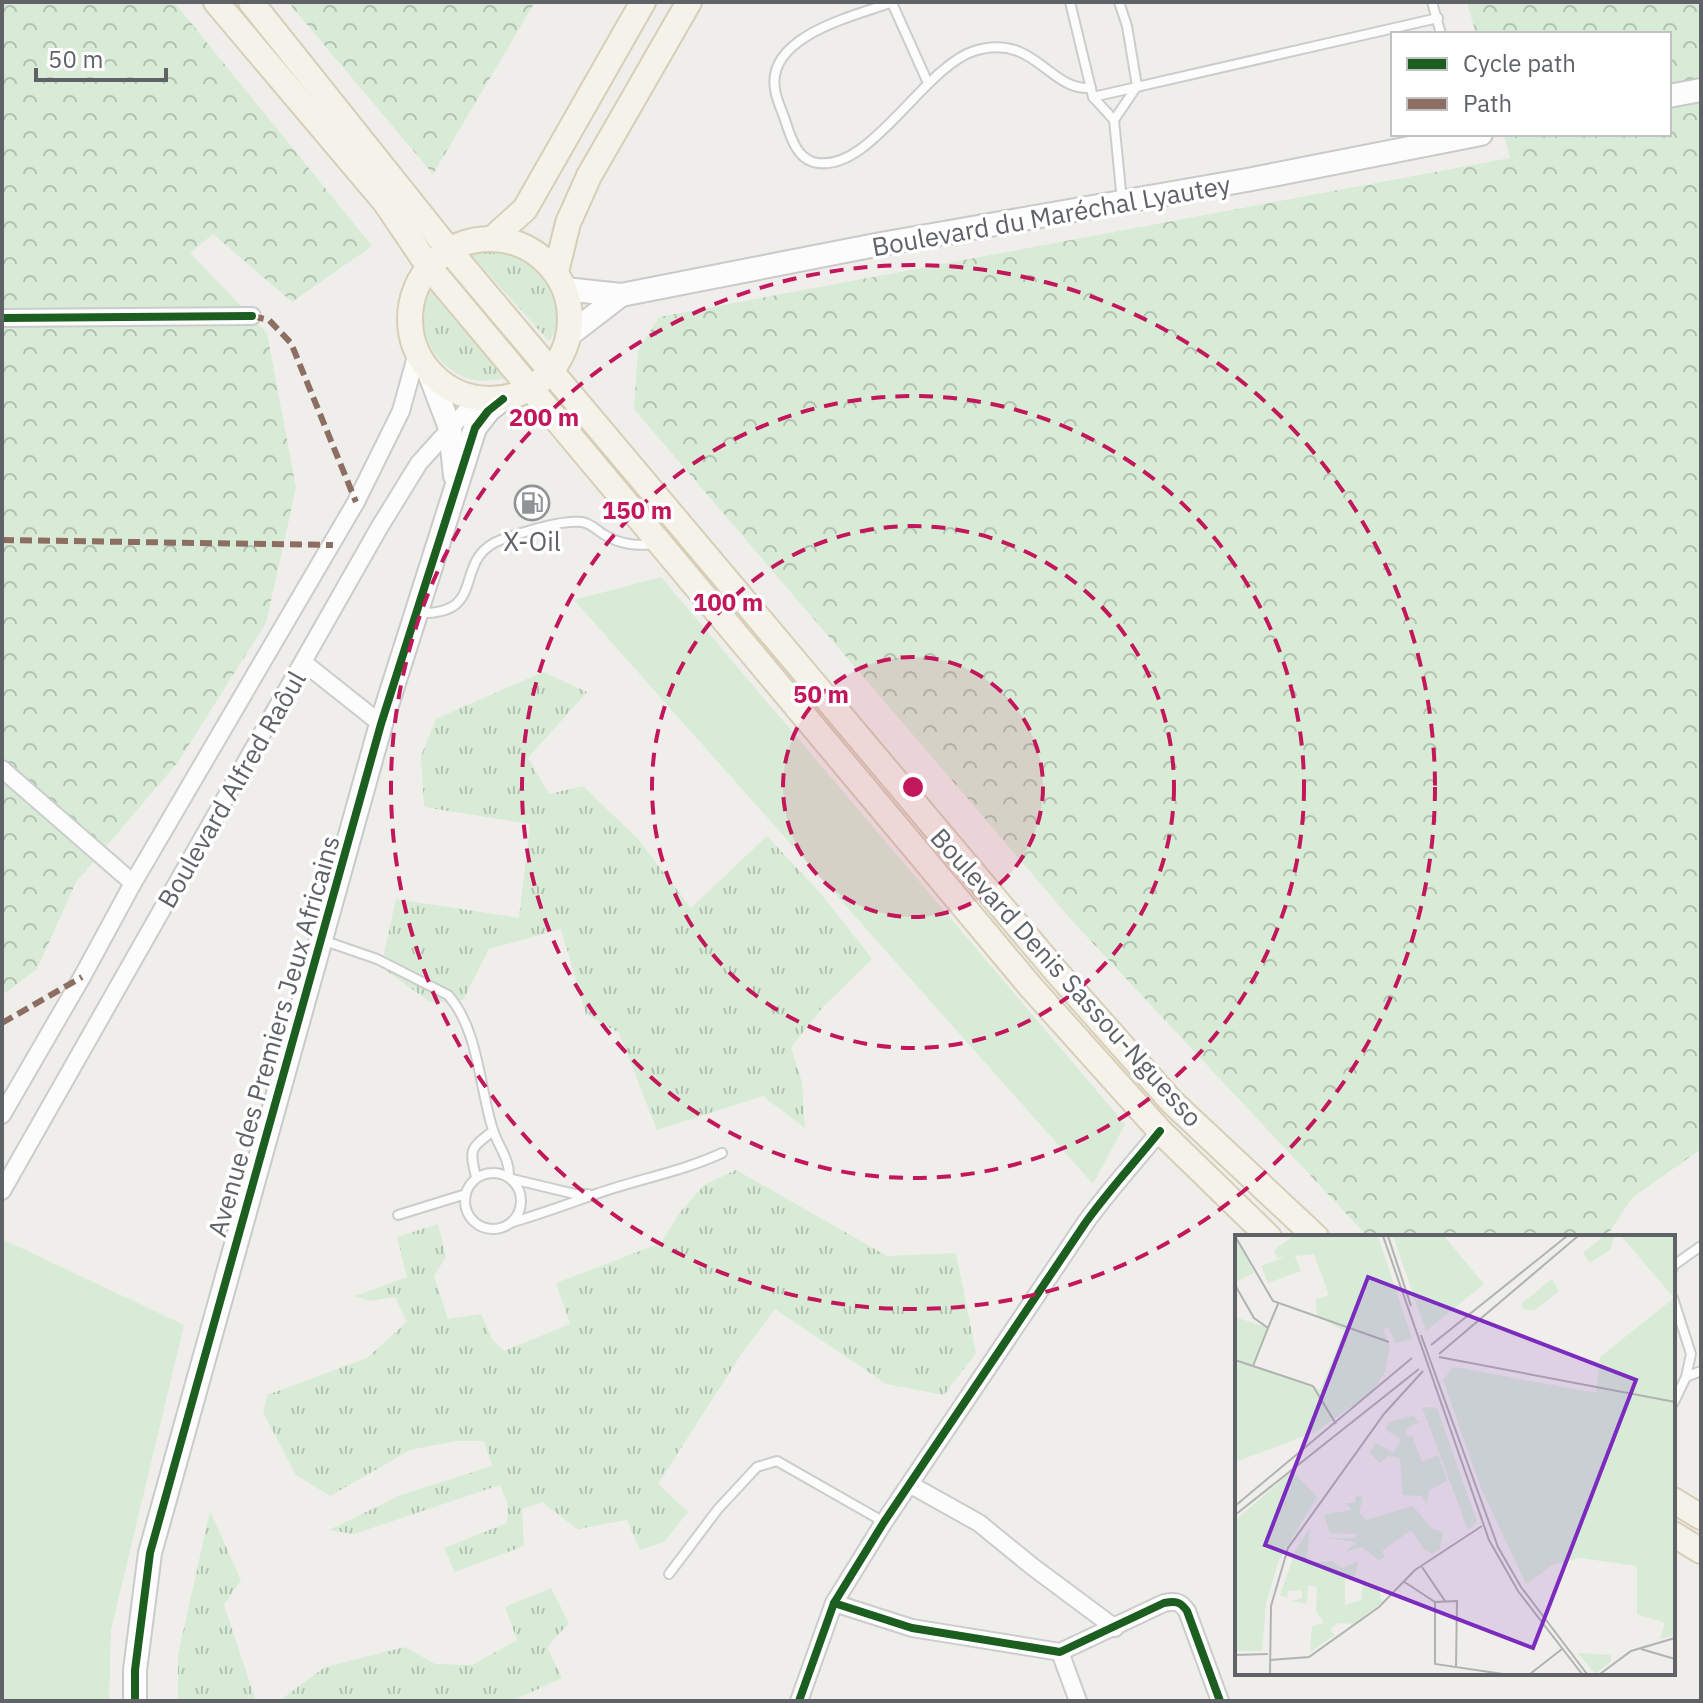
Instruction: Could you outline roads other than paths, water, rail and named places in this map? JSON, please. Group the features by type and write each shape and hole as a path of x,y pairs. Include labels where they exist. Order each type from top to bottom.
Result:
{"main road":[{"name":"Boulevard Denis Sassou-Nguesso","path":"216,2 385,202 429,267 1030,986 1160,1131 1267,1235"},
{"name":"Boulevard Denis Sassou-Nguesso","path":"251,2 449,250 1054,969 1172,1102 1314,1235"},
{"path":"492,239 525,209 643,2"},
{"path":"560,280 568,223 589,176 689,2"},
{"path":"492,239 516,243 538,255 560,280 570,311 569,335 563,354 551,372 531,389 503,399 477,399 442,384 422,362 410,331 410,308 417,287 429,267 449,250 470,242 492,239"},
{"path":"1675,1501 1701,1517"},
{"path":"1675,1535 1701,1551"}],"street":[{"path":"1671,96 1701,90"},
{"name":"Boulevard du Maréchal Lyautey","path":"560,280 621,295 1465,136"},
{"name":"Boulevard du Maréchal Lyautey","path":"569,335 621,295"},
{"path":"2,318 252,316"},
{"name":"Avenue des Premiers Jeux Africains","path":"422,362 450,428 456,482"},
{"name":"Boulevard Alfred Raôul","path":"2,1115 133,883 356,502 422,362"},
{"name":"Boulevard Alfred Raôul","path":"2,1191 419,463 477,399"},
{"name":"Avenue des Premiers Jeux Africains","path":"135,1701 135,1670 150,1553 381,724 475,428 488,411 503,399"},
{"path":"303,662 381,724"},
{"path":"2,769 133,883"},
{"path":"799,1701 834,1603 884,1522 1107,1192 1160,1131"},
{"path":"911,1485 979,1523 1115,1628"},
{"path":"834,1603 912,1628 1060,1652 1164,1603 1175,1601 1187,1611 1220,1701"},
{"path":"1060,1652 1078,1701"}],"lane":[{"path":"928,83 892,2 841,18 805,36 780,60 774,86 795,147 812,162 839,162 877,138 928,83 959,57 977,50 1010,48 1035,58 1067,83 1092,92 1137,86 1438,18"},
{"path":"1070,2 1092,92 1114,120 1122,202"},
{"path":"1114,120 1137,86 1127,26 1119,2"},
{"path":"1432,2 1441,32"},
{"path":"414,613 438,614 459,603 474,563 481,554 493,543 532,530 582,522 629,546 658,543"},
{"path":"322,940 377,959 448,995 455,1003 468,1032 493,1131 508,1164 510,1178 519,1189 522,1200 520,1212 513,1222"},
{"path":"476,1177 470,1155 472,1148 493,1131"},
{"path":"597,1193 575,1194 488,1173 476,1177 466,1194 468,1214 483,1228 504,1228 513,1222 567,1206 597,1193 697,1165 722,1153"},
{"path":"398,1215 466,1194"},
{"path":"1675,1264 1701,1246"},
{"path":"1675,1304 1691,1354 1686,1377 1675,1400"},
{"path":"1686,1377 1701,1371"},
{"path":"669,1574 718,1509 757,1467 767,1462 777,1461 884,1522"}],"place":[{"name":"X-Oil","path":"532,503"}]}
